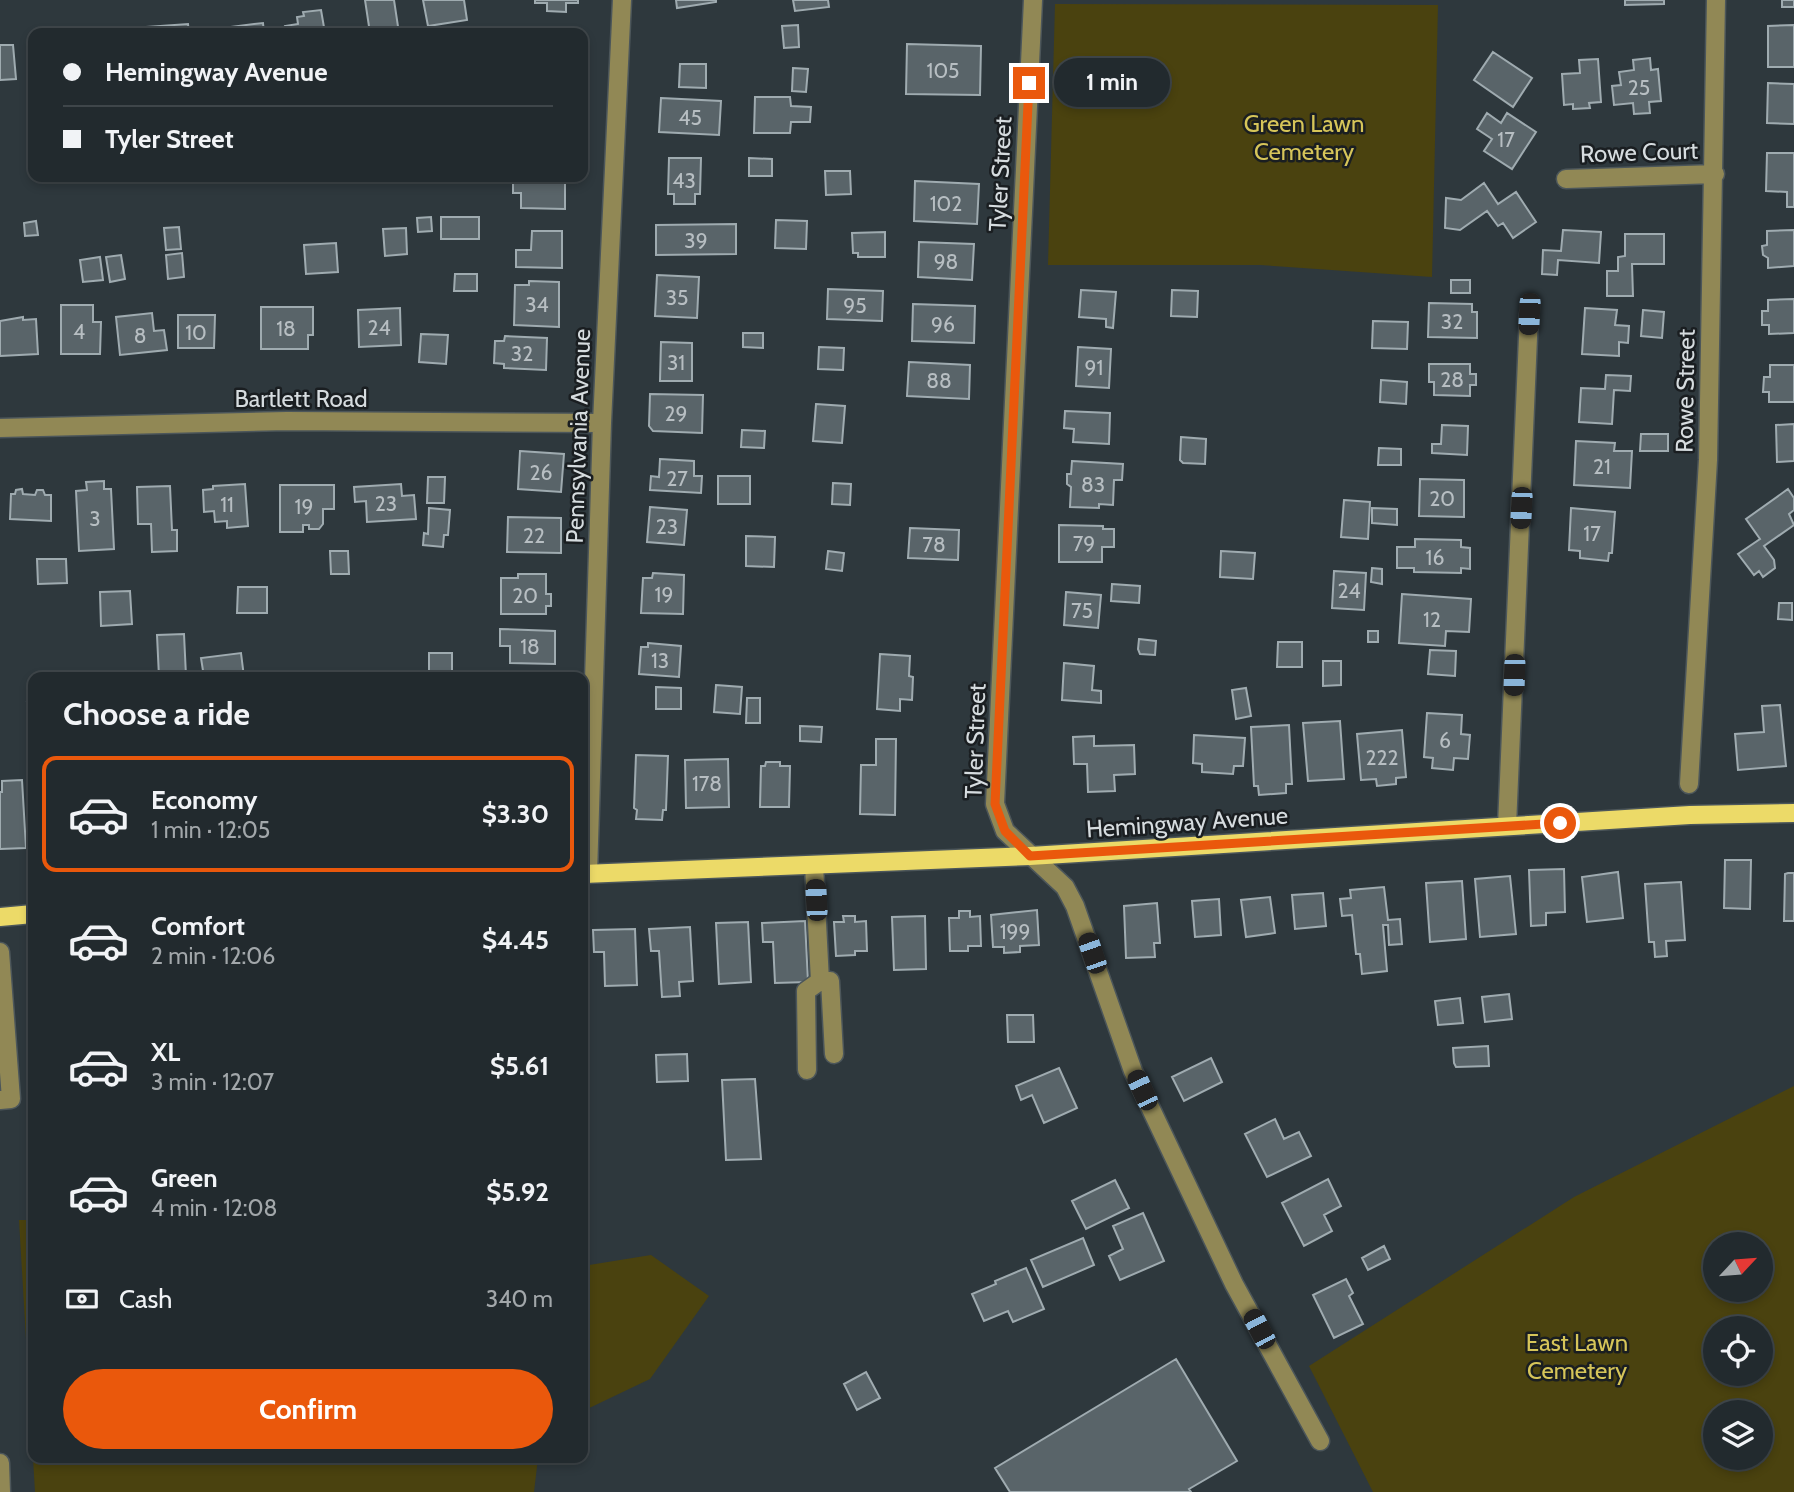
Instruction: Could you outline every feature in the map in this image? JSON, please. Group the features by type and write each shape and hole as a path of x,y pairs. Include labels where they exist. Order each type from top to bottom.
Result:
{"main road":[{"name":"Hemingway Avenue","path":"588,874 1030,856 1700,814 1794,813"},
{"path":"0,917 28,914"}],"street":[{"name":"Pennsylvania Avenue","path":"588,794 622,0"},
{"name":"Tyler Street","path":"1033,0 995,804 1005,831 1065,887 1075,906 1133,1071 1234,1284 1320,1440"},
{"name":"Rowe Street","path":"1689,783 1708,460 1716,0"},
{"name":"Rowe Court","path":"1566,179 1715,174"},
{"path":"1507,826 1529,314"},
{"name":"Bartlett Road","path":"0,428 287,421 602,423"},
{"path":"814,865 820,981"},
{"path":"0,952 3,1033 12,1099 0,1100"},
{"path":"807,1070 806,991 820,981 830,981 834,1054"},
{"path":"0,1463 1,1492"}],"green space":[{"name":"Green Lawn Cemetery","path":"1055,4 1438,5 1432,277 1260,265 1048,265"},
{"name":"East Lawn Cemetery","path":"1794,1086 1794,1492 1373,1492 1309,1366 1574,1197"},
{"path":"19,1220 28,1220 28,1373"},
{"path":"651,1255 709,1296 650,1379 588,1409 588,1265"},
{"path":"33,1463 537,1463 534,1492 35,1492"}],"building":[{"path":"365,0 394,0 398,28 369,28"},
{"path":"423,0 464,0 467,20 428,26"},
{"path":"535,0 578,0 578,3 566,3 566,12 547,11 547,3 535,3"},
{"path":"676,0 716,0 716,2 677,8"},
{"path":"793,0 828,0 829,7 795,11"},
{"path":"1625,0 1664,0 1664,4 1625,5"},
{"path":"1782,0 1794,0 1794,7 1782,7"},
{"path":"321,10 324,28 285,28 298,24 297,17 304,16 303,12"},
{"path":"263,23 264,28 222,28"},
{"path":"188,24 188,28 147,28"},
{"path":"798,25 799,47 784,48 782,26"},
{"path":"1794,25 1794,67 1768,67 1768,26"},
{"path":"907,44 981,46 980,95 906,94"},
{"path":"0,45 13,45 16,79 0,80"},
{"path":"1493,52 1532,78 1513,107 1474,80"},
{"path":"1650,58 1651,70 1658,69 1661,101 1649,102 1650,113 1634,114 1633,103 1614,105 1612,86 1621,85 1619,72 1634,70 1633,60"},
{"path":"1598,59 1601,102 1589,103 1590,108 1573,109 1573,104 1564,105 1562,74 1580,73 1579,60"},
{"path":"680,64 706,64 706,88 679,87"},
{"path":"793,68 808,69 806,92 792,91"},
{"path":"1768,83 1794,84 1794,124 1767,123"},
{"path":"755,97 790,97 791,106 811,107 810,122 791,122 790,133 754,133"},
{"path":"661,98 721,101 719,135 659,132"},
{"path":"1487,113 1501,123 1507,113 1536,132 1512,169 1484,151 1492,139 1477,129"},
{"path":"1767,153 1794,153 1794,207 1787,207 1787,192 1766,191"},
{"path":"669,158 701,158 700,194 695,194 695,204 674,204 674,194 668,194"},
{"path":"749,158 772,159 772,176 749,176"},
{"path":"825,171 850,171 851,194 826,195"},
{"path":"915,181 979,184 977,224 914,221"},
{"path":"513,182 565,182 565,209 521,208 521,193 513,193"},
{"path":"1484,183 1498,204 1516,192 1536,222 1513,238 1503,223 1498,226 1487,211 1460,230 1445,228 1446,198 1461,200"},
{"path":"431,217 432,231 418,232 417,218"},
{"path":"441,217 479,217 479,239 441,239"},
{"path":"776,220 807,221 806,249 775,248"},
{"path":"36,221 38,235 25,236 24,223"},
{"path":"736,224 736,254 656,255 656,225"},
{"path":"179,227 181,249 166,250 164,228"},
{"path":"406,228 407,254 385,256 383,229"},
{"path":"1563,230 1601,232 1599,263 1558,260 1557,275 1542,274 1543,250 1561,251"},
{"path":"1794,230 1794,266 1768,268 1768,258 1763,255 1762,246 1767,245 1767,231"},
{"path":"532,231 562,231 562,268 516,267 516,250 531,250"},
{"path":"885,232 885,257 858,257 858,253 853,253 852,233"},
{"path":"1625,234 1664,234 1664,264 1632,264 1633,296 1607,296 1607,271 1618,271 1618,257 1625,256"},
{"path":"919,242 974,244 972,280 918,277"},
{"path":"336,243 338,272 306,274 304,245"},
{"path":"182,253 184,277 168,279 166,255"},
{"path":"121,255 125,279 110,282 106,257"},
{"path":"100,257 103,280 83,282 80,260"},
{"path":"455,274 477,274 477,291 454,291"},
{"path":"657,275 699,277 697,318 655,316"},
{"path":"1451,280 1470,280 1470,293 1451,293"},
{"path":"529,281 559,282 559,327 514,325 515,285 529,285"},
{"path":"828,289 883,291 882,321 827,319"},
{"path":"1081,290 1116,292 1113,328 1106,327 1106,319 1079,317"},
{"path":"1172,290 1198,291 1197,317 1171,316"},
{"path":"1794,299 1794,333 1769,334 1769,325 1762,325 1762,311 1768,311 1768,300"},
{"path":"1429,303 1472,304 1472,312 1477,312 1477,338 1428,337"},
{"path":"913,304 975,306 974,343 912,341"},
{"path":"61,305 93,305 93,322 101,322 100,354 61,354"},
{"path":"261,307 313,307 313,335 308,335 308,349 261,349"},
{"path":"400,308 401,345 359,347 358,310"},
{"path":"1585,308 1617,310 1615,325 1629,326 1628,343 1619,342 1619,356 1582,354"},
{"path":"1643,310 1664,312 1662,338 1641,336"},
{"path":"152,313 154,331 164,330 167,350 120,355 116,317"},
{"path":"178,315 215,315 214,348 178,348"},
{"path":"23,317 23,320 36,319 38,354 0,356 0,321"},
{"path":"1373,321 1408,322 1407,349 1372,348"},
{"path":"743,333 763,333 763,348 743,347"},
{"path":"421,334 448,335 446,364 419,362"},
{"path":"505,336 547,338 546,370 504,368 504,364 494,363 495,341 504,341"},
{"path":"661,342 692,343 692,381 660,381"},
{"path":"819,347 844,348 843,370 818,369"},
{"path":"1078,347 1111,349 1109,388 1076,386"},
{"path":"909,362 970,365 969,399 907,396"},
{"path":"1429,364 1470,364 1470,374 1476,374 1476,385 1470,385 1470,396 1434,395 1434,382 1429,382"},
{"path":"1770,365 1794,365 1794,402 1769,402 1769,392 1763,392 1764,377 1770,377"},
{"path":"1606,375 1631,376 1630,391 1614,390 1612,424 1579,422 1581,388 1605,389"},
{"path":"1381,380 1407,382 1406,404 1380,402"},
{"path":"650,394 703,395 702,433 653,431 649,426"},
{"path":"816,404 845,406 842,443 813,441"},
{"path":"1065,411 1110,413 1109,444 1073,442 1074,429 1064,428"},
{"path":"1794,424 1794,461 1777,462 1776,425"},
{"path":"1442,425 1468,426 1467,455 1432,453 1432,444 1441,444"},
{"path":"742,430 765,431 764,448 741,447"},
{"path":"1641,434 1668,434 1668,451 1640,451"},
{"path":"1181,437 1206,439 1205,464 1183,463 1180,460"},
{"path":"1576,441 1615,443 1614,451 1632,451 1630,488 1574,485"},
{"path":"1379,448 1401,449 1401,465 1378,465"},
{"path":"520,451 564,454 561,492 518,489"},
{"path":"660,459 694,461 694,476 702,476 701,493 650,490 651,476 659,477"},
{"path":"1072,461 1123,464 1122,480 1114,480 1113,505 1099,504 1099,508 1070,507 1071,487 1067,484 1067,474 1071,474"},
{"path":"718,476 750,476 750,504 718,504"},
{"path":"428,477 445,477 444,503 427,503"},
{"path":"1420,479 1464,480 1464,517 1419,516"},
{"path":"104,481 104,489 111,489 114,549 79,551 76,491 87,490 86,482"},
{"path":"833,483 851,484 850,505 832,504"},
{"path":"245,484 248,526 227,528 227,521 215,522 214,511 204,512 203,490 213,489 213,486"},
{"path":"401,484 402,496 414,495 416,519 367,522 366,501 355,502 354,487"},
{"path":"280,485 334,485 334,509 323,509 323,524 319,529 309,529 309,525 303,525 303,532 280,532"},
{"path":"170,486 172,530 177,530 177,551 152,552 151,524 138,524 137,487"},
{"path":"22,489 23,494 35,495 37,490 43,490 45,495 51,495 51,521 10,519 11,494"},
{"path":"1788,489 1794,498 1794,510 1789,514 1794,525 1764,546 1774,560 1775,568 1763,577 1759,571 1754,575 1738,554 1760,539 1746,519"},
{"path":"1344,500 1370,502 1368,539 1341,537"},
{"path":"650,507 687,510 684,545 647,542"},
{"path":"429,508 450,510 448,535 444,535 443,547 423,545 424,533 428,534"},
{"path":"1372,508 1397,509 1397,525 1372,523"},
{"path":"1571,508 1615,512 1612,553 1609,553 1608,561 1580,558 1580,551 1569,550"},
{"path":"508,517 561,518 561,553 507,552"},
{"path":"1059,525 1103,526 1103,529 1114,529 1114,547 1102,547 1102,562 1059,562"},
{"path":"910,528 959,530 958,560 908,558"},
{"path":"746,536 775,537 774,567 746,566"},
{"path":"1415,539 1461,540 1461,547 1470,548 1470,569 1461,568 1461,573 1414,572 1414,568 1397,568 1397,547 1415,547"},
{"path":"330,551 348,551 349,574 331,574"},
{"path":"828,551 844,553 842,571 826,569"},
{"path":"1221,551 1255,553 1253,579 1220,577"},
{"path":"37,559 66,559 67,583 38,584"},
{"path":"1372,568 1382,569 1382,584 1371,582"},
{"path":"1334,571 1366,573 1364,610 1332,608"},
{"path":"653,573 684,575 683,614 641,613 643,578 652,578"},
{"path":"518,574 546,574 546,594 551,594 551,606 546,606 546,614 501,614 501,578 518,578"},
{"path":"1112,584 1140,586 1139,603 1111,601"},
{"path":"238,587 267,587 267,613 237,613"},
{"path":"130,591 132,624 101,626 100,592"},
{"path":"1066,592 1101,595 1098,628 1064,625"},
{"path":"1402,594 1471,599 1469,632 1446,631 1445,646 1399,643"},
{"path":"1779,603 1792,603 1792,620 1778,619"},
{"path":"500,629 555,631 555,664 510,663 510,646 500,646"},
{"path":"1368,631 1378,631 1378,642 1368,642"},
{"path":"184,634 186,672 159,672 157,635"},
{"path":"1139,639 1156,641 1155,655 1140,654"},
{"path":"1278,642 1302,642 1302,667 1277,667"},
{"path":"648,643 681,646 679,677 639,674 641,647 648,647"},
{"path":"1430,650 1456,651 1455,676 1428,674"},
{"path":"241,653 243,672 203,672 201,658"},
{"path":"429,653 452,653 452,672 429,672"},
{"path":"880,654 910,656 912,700 900,699 900,711 877,709"},
{"path":"1323,661 1341,661 1341,685 1323,686"},
{"path":"1064,663 1094,666 1092,690 1101,691 1101,703 1062,700"},
{"path":"716,685 742,687 740,714 714,712"},
{"path":"656,687 681,688 681,709 656,709"},
{"path":"1246,688 1251,716 1236,719 1232,690"},
{"path":"747,698 760,698 760,723 746,723"},
{"path":"1780,705 1786,766 1738,770 1735,734 1764,732 1762,706"},
{"path":"1427,713 1462,715 1461,734 1470,735 1468,759 1454,758 1453,770 1432,768 1433,758 1424,757"},
{"path":"1340,721 1344,779 1308,781 1303,723"},
{"path":"1289,725 1292,784 1286,784 1286,793 1259,795 1258,786 1254,786 1251,727"},
{"path":"800,726 822,727 821,742 800,741"},
{"path":"1402,730 1406,777 1396,778 1396,784 1377,786 1376,779 1361,780 1357,734"},
{"path":"1194,735 1245,738 1243,766 1234,766 1233,774 1202,772 1202,764 1193,763"},
{"path":"1094,736 1094,746 1134,745 1135,774 1114,775 1115,791 1088,792 1087,764 1074,764 1073,737"},
{"path":"876,739 896,739 895,815 860,814 861,765 876,765"},
{"path":"636,755 668,756 666,810 663,810 662,820 636,819"},
{"path":"728,759 729,807 686,808 685,760"},
{"path":"766,762 780,762 780,766 790,766 789,807 760,807 761,766 765,766"},
{"path":"22,780 26,848 0,849 2,781"},
{"path":"1725,860 1751,860 1750,909 1724,908"},
{"path":"1564,869 1565,912 1546,913 1546,925 1531,926 1529,870"},
{"path":"1618,872 1623,918 1587,922 1582,877"},
{"path":"1794,873 1794,921 1784,921 1785,874"},
{"path":"1510,876 1516,934 1480,937 1475,879"},
{"path":"1462,881 1466,939 1430,942 1426,883"},
{"path":"1681,882 1685,940 1666,941 1667,956 1655,957 1654,942 1649,942 1645,884"},
{"path":"1384,887 1388,920 1400,919 1402,944 1389,945 1388,925 1383,925 1387,971 1362,974 1360,954 1356,954 1352,915 1342,916 1340,899 1351,898 1350,890"},
{"path":"1323,893 1326,926 1295,929 1292,895"},
{"path":"1270,897 1275,933 1246,937 1241,900"},
{"path":"1219,899 1221,935 1195,937 1192,901"},
{"path":"1157,903 1160,943 1154,943 1155,957 1126,958 1124,906"},
{"path":"1037,910 1039,945 1020,946 1020,952 1004,953 1004,947 993,947 991,915"},
{"path":"959,911 970,911 970,917 980,916 981,946 968,946 968,951 950,951 949,918 959,918"},
{"path":"843,916 855,916 855,922 866,921 867,951 836,956 834,922 844,922"},
{"path":"925,916 926,969 894,970 892,917"},
{"path":"805,921 808,982 775,983 773,942 763,942 762,923"},
{"path":"748,922 751,982 719,984 716,923"},
{"path":"690,927 693,981 679,982 680,996 662,997 659,951 651,951 649,929"},
{"path":"635,929 637,985 605,986 604,952 594,952 593,930"},
{"path":"1509,994 1512,1019 1485,1022 1482,997"},
{"path":"1460,998 1463,1023 1438,1025 1435,1001"},
{"path":"1007,1015 1033,1015 1034,1042 1008,1042"},
{"path":"1488,1046 1489,1066 1456,1067 1453,1048"},
{"path":"687,1054 688,1081 657,1082 656,1055"},
{"path":"1211,1058 1222,1082 1184,1101 1172,1077"},
{"path":"1059,1068 1077,1108 1044,1123 1032,1095 1021,1100 1016,1086"},
{"path":"755,1079 761,1159 726,1160 722,1080"},
{"path":"1275,1119 1284,1139 1299,1132 1311,1156 1267,1177 1245,1134"},
{"path":"1328,1179 1341,1206 1324,1215 1332,1231 1304,1246 1282,1203"},
{"path":"1115,1180 1129,1208 1086,1229 1072,1201"},
{"path":"1143,1213 1164,1261 1120,1280 1109,1256 1123,1249 1113,1226"},
{"path":"1083,1238 1094,1265 1043,1287 1031,1260"},
{"path":"1384,1246 1390,1259 1368,1270 1362,1258"},
{"path":"1026,1268 1044,1309 1013,1322 1008,1311 984,1321 972,1294"},
{"path":"1346,1279 1353,1293 1349,1296 1363,1324 1334,1338 1313,1295"},
{"path":"1176,1359 1237,1461 1189,1489 1191,1492 1010,1492 995,1468"},
{"path":"866,1372 880,1398 857,1410 844,1384"}],"route":[{"path":"1029,83 995,804 1005,831 1030,856 1560,823"}]}
